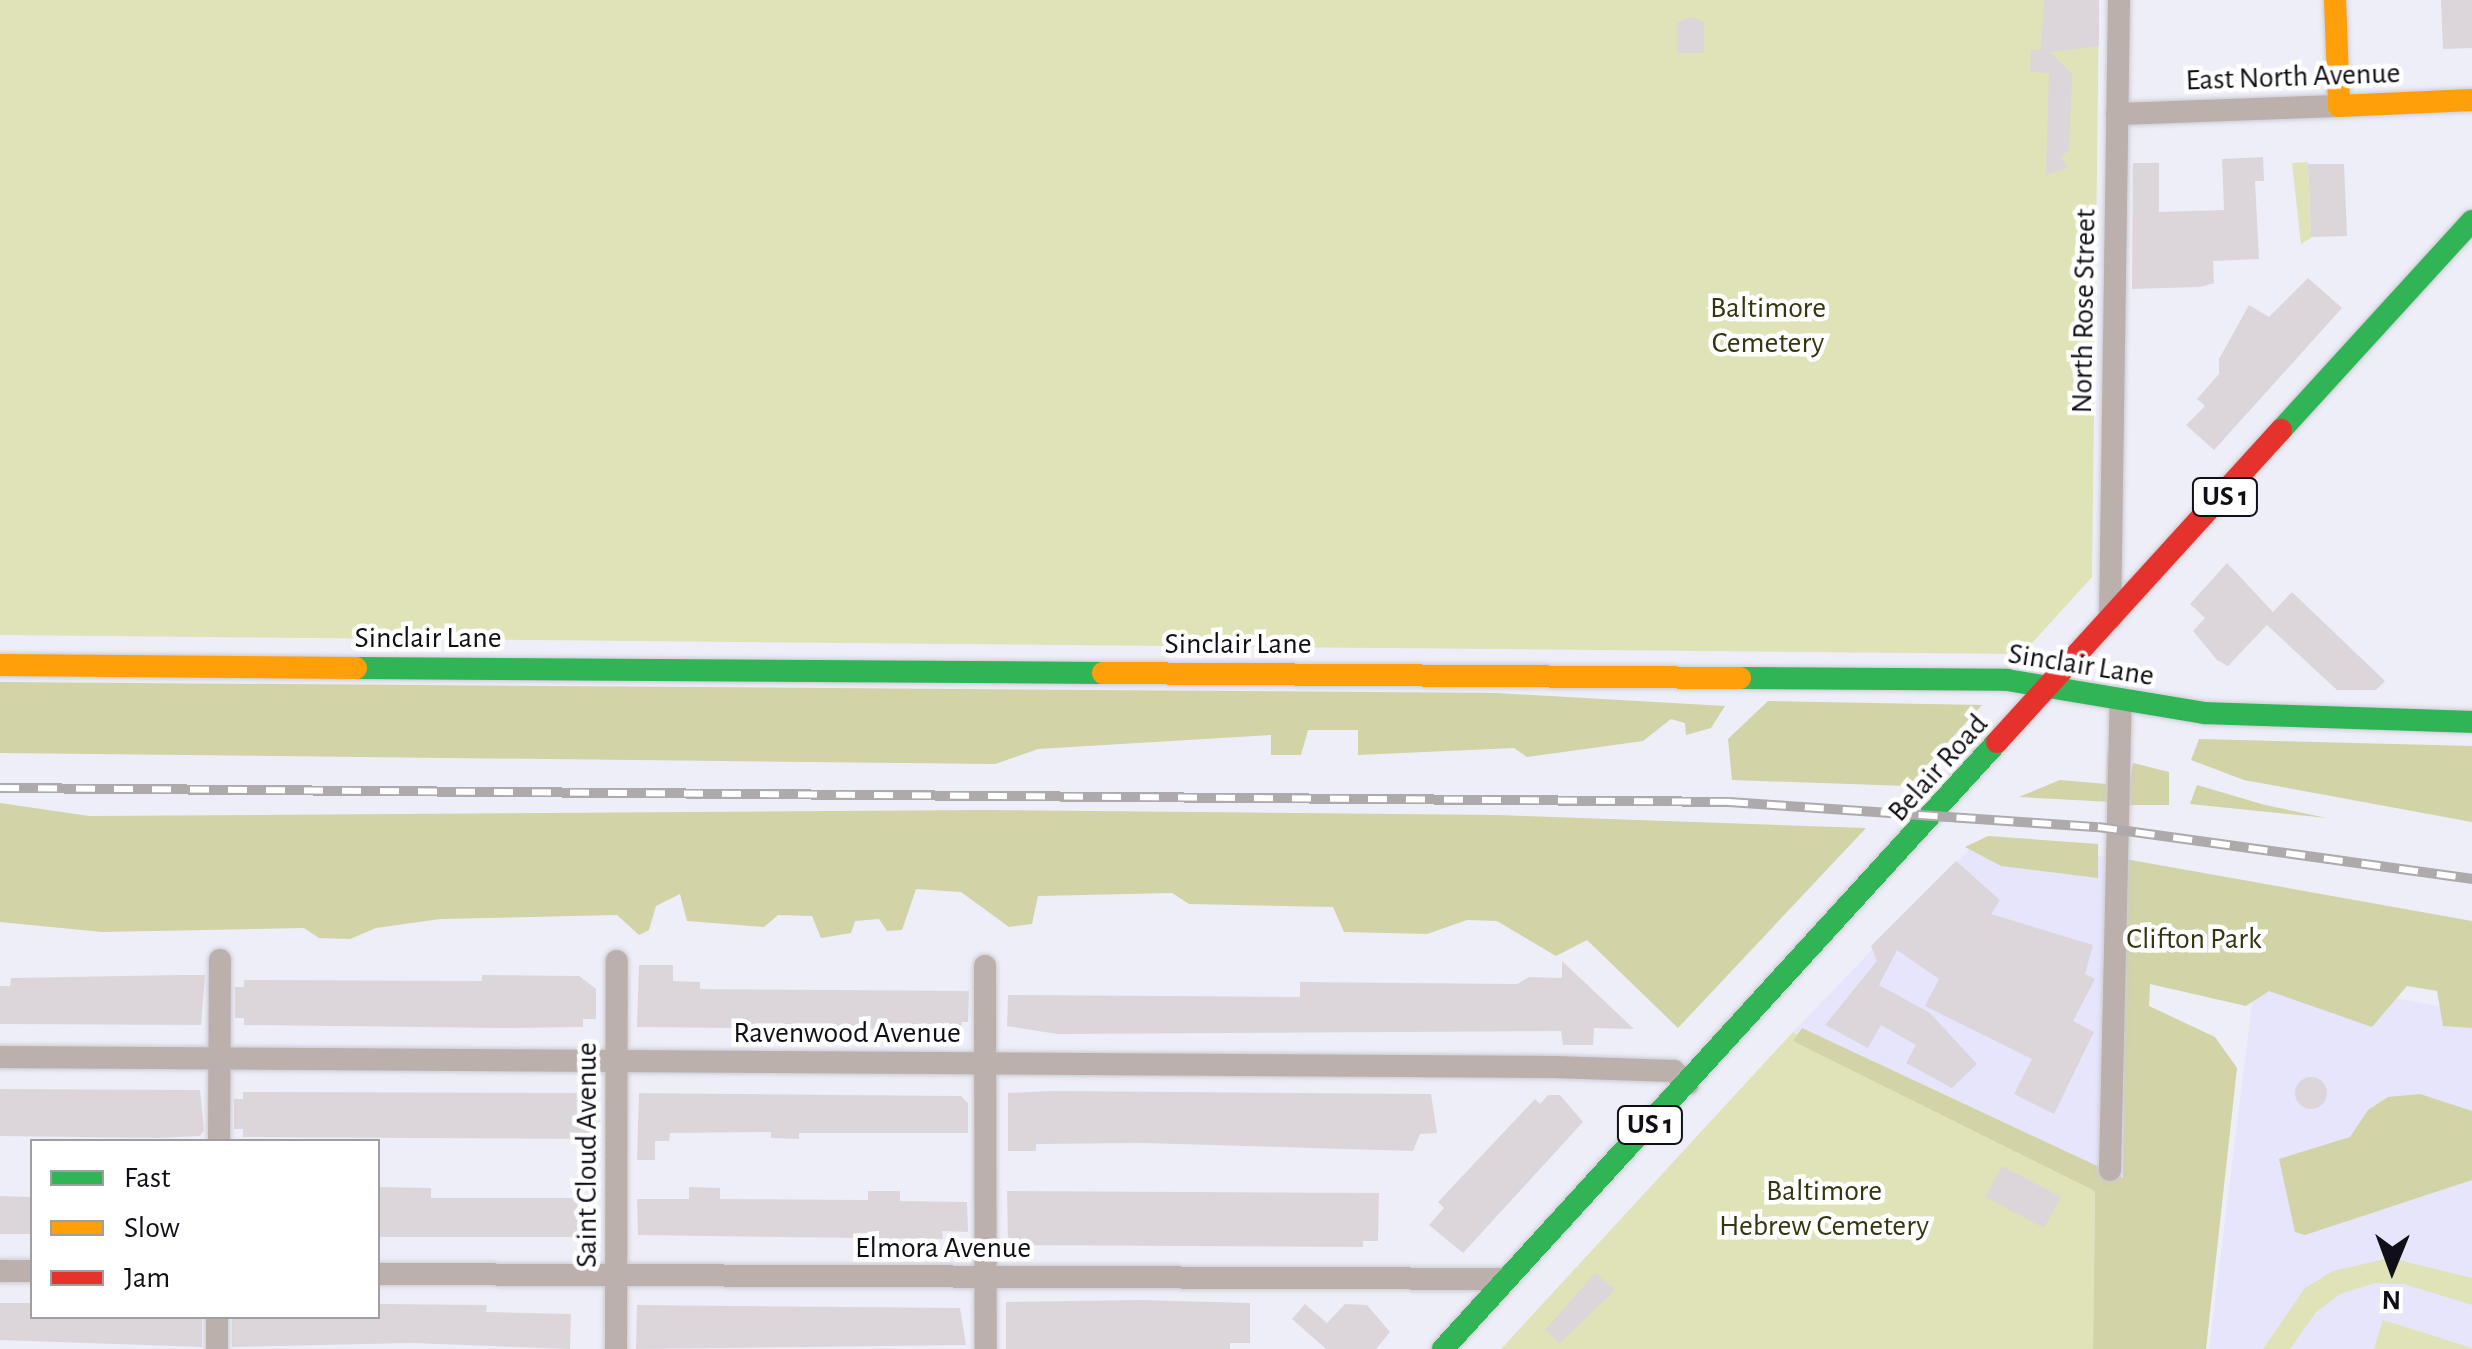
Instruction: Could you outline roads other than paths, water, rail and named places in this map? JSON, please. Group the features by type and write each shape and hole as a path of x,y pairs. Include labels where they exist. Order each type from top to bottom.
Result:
{"main road":[{"path":"2335,0 2339,106"},
{"name":"East North Avenue","path":"2339,106 2472,100"},
{"name":"Belair Road","path":"1442,1349 2110,623 2472,222"},
{"name":"Sinclair Lane","path":"0,665 2054,684 2121,701 2270,718 2472,722"}],"street":[{"name":"North Rose Street","path":"2110,623 2119,0"},
{"name":"East North Avenue","path":"2117,114 2339,106"},
{"path":"2110,1170 2121,701"},
{"path":"219,1139 220,960"},
{"name":"Saint Cloud Avenue","path":"616,961 616,1349"},
{"path":"985,966 986,1349"},
{"name":"Ravenwood Avenue","path":"0,1057 1553,1066 1674,1071 1688,1084"},
{"path":"0,1271 30,1271"},
{"name":"Elmora Avenue","path":"380,1274 1507,1279"},
{"path":"217,1319 217,1349"}],"railway":[{"path":"0,788 1729,802 2098,827 2472,879"}],"park label":[{"name":"Baltimore Cemetery","path":"1768,325"},
{"name":"Clifton Park","path":"2194,939"},
{"name":"Baltimore Hebrew Cemetery","path":"1824,1208"}]}
